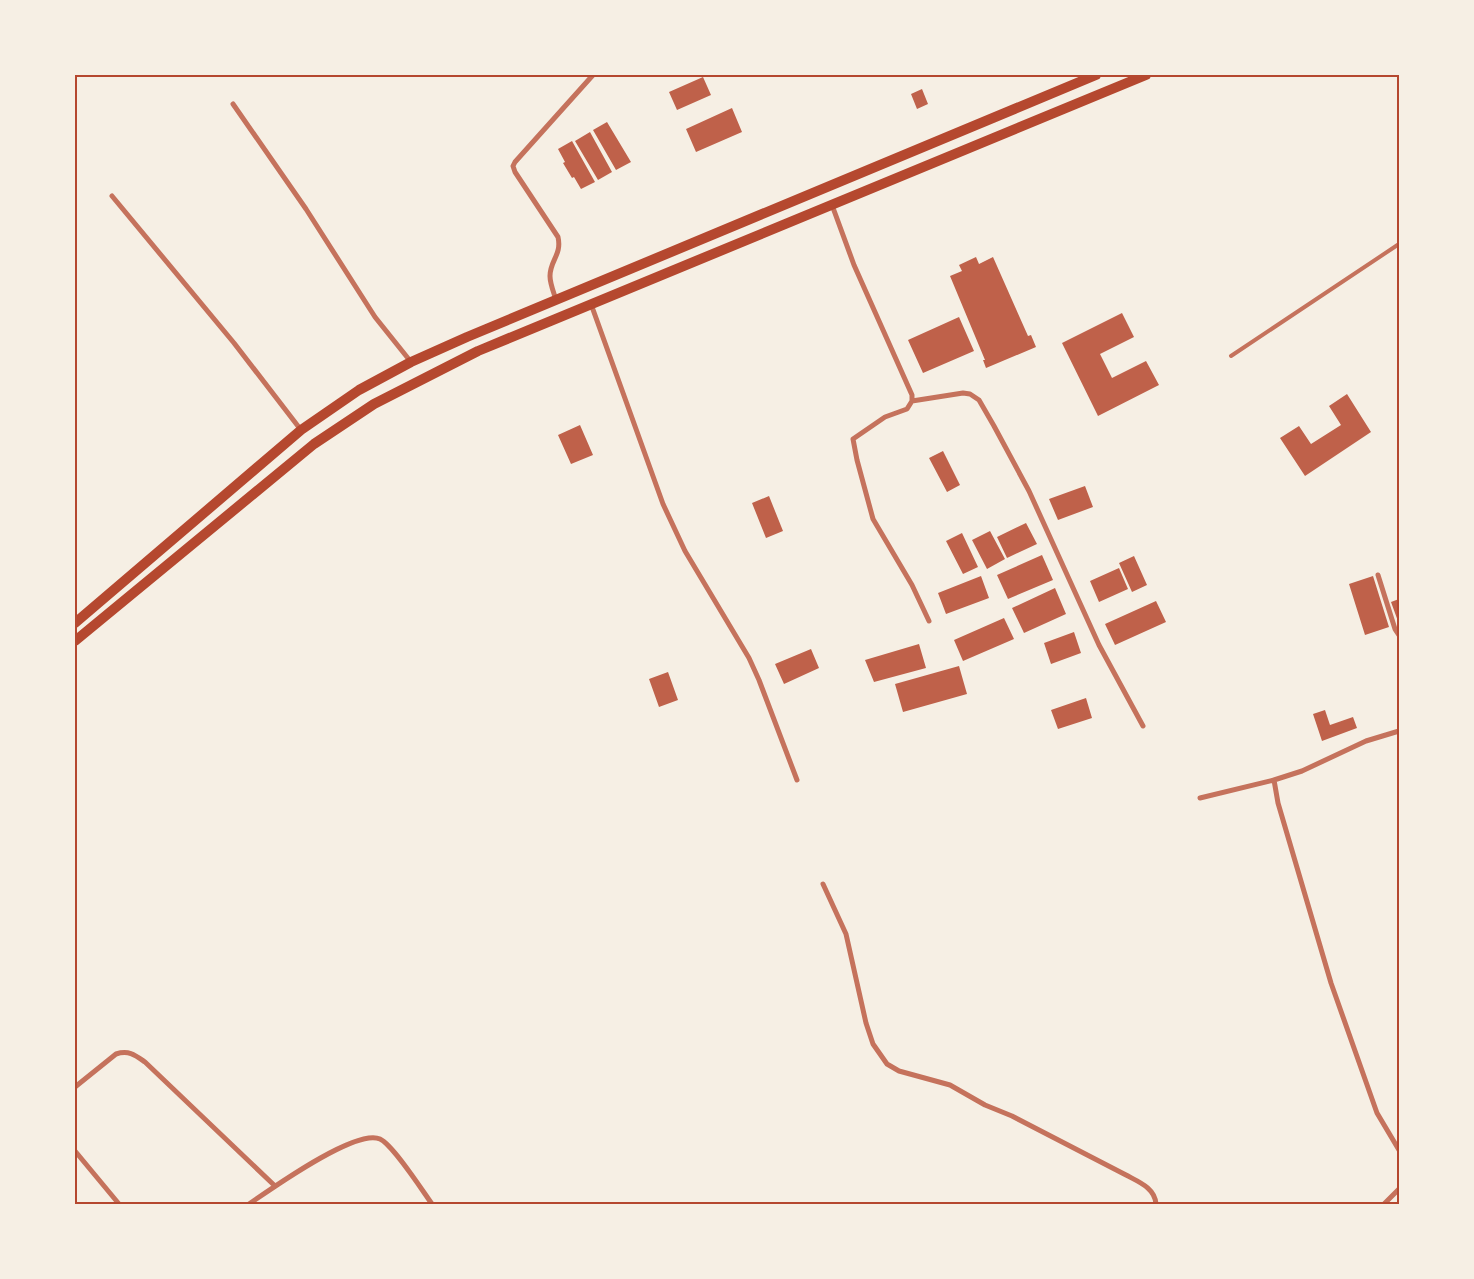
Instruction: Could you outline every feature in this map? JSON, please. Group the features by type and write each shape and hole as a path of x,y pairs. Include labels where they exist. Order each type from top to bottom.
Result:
{"main road":[{"path":"75,623 301,430 359,390 411,362 1096,75"},
{"path":"75,641 314,444 374,404 478,351 1146,75"},
{"path":"1016,109 1026,125"}],"street":[{"path":"556,300 550,275 552,263 559,252 558,237 515,172 513,166 593,75"},
{"path":"233,104 306,209 375,317 411,362"},
{"path":"112,196 234,343 301,430"},
{"path":"832,205 854,265 912,395 912,402 907,409 885,417 853,439 873,519 912,585 929,621"},
{"path":"590,304 663,504 685,551 749,658 797,780"},
{"path":"912,402 963,393 970,394 979,400 1029,491 1099,644 1143,726"},
{"path":"1378,575 1395,629 1399,635"},
{"path":"1200,798 1274,780 1302,771 1366,741 1399,731"},
{"path":"1274,780 1278,803 1331,984 1378,1113 1399,1150"},
{"path":"823,884 846,934 866,1023 873,1044 888,1064 899,1071 950,1085 985,1105 1012,1116 1139,1181 1156,1198 1156,1204"},
{"path":"75,1087 116,1054 129,1052 145,1062 275,1186"},
{"path":"249,1204 275,1186 341,1147 363,1138 371,1137 381,1139 392,1149 432,1204"},
{"path":"75,1151 119,1204"},
{"path":"1384,1204 1399,1189"}],"lane":[{"path":"1231,356 1399,244"}],"building":[{"path":"703,77 711,95 677,110 669,92"},
{"path":"922,89 928,104 917,109 911,94"},
{"path":"732,108 742,132 696,152 686,129"},
{"path":"607,122 631,162 616,170 593,130"},
{"path":"590,132 612,172 598,180 575,141"},
{"path":"572,141 595,182 581,189 563,163 565,162 558,149"},
{"path":"976,257 979,264 993,257 1028,336 1031,335 1036,347 986,368 983,360 985,360 950,276 962,271 959,265"},
{"path":"1122,313 1134,337 1100,354 1112,378 1146,361 1159,385 1098,416 1062,343"},
{"path":"959,317 974,351 923,373 908,340"},
{"path":"1347,394 1371,432 1305,476 1280,438 1299,426 1311,444 1341,425 1329,406"},
{"path":"580,425 593,455 571,464 558,435"},
{"path":"943,451 960,485 947,492 929,458"},
{"path":"1085,486 1093,507 1058,520 1049,499"},
{"path":"769,496 783,531 766,538 752,503"},
{"path":"1026,523 1037,544 1007,558 997,537"},
{"path":"990,531 1005,559 987,569 972,540"},
{"path":"962,533 978,567 963,574 946,541"},
{"path":"1042,555 1053,580 1008,599 997,575"},
{"path":"1134,556 1147,585 1132,592 1119,563"},
{"path":"1119,568 1128,589 1099,602 1090,581"},
{"path":"981,576 989,598 946,614 938,593"},
{"path":"1373,576 1389,627 1365,635 1349,584"},
{"path":"1055,588 1066,614 1024,633 1012,608"},
{"path":"1399,599 1399,624 1391,602"},
{"path":"1156,601 1166,622 1115,645 1105,624"},
{"path":"1004,618 1014,639 963,661 954,640"},
{"path":"1074,632 1081,653 1051,664 1044,643"},
{"path":"919,644 926,668 874,682 865,660"},
{"path":"811,649 819,668 784,684 775,664"},
{"path":"959,666 967,694 903,712 895,684"},
{"path":"668,672 678,700 659,707 649,679"},
{"path":"1086,698 1092,718 1058,729 1051,710"},
{"path":"1325,710 1330,725 1353,717 1357,728 1322,741 1313,714"}]}
